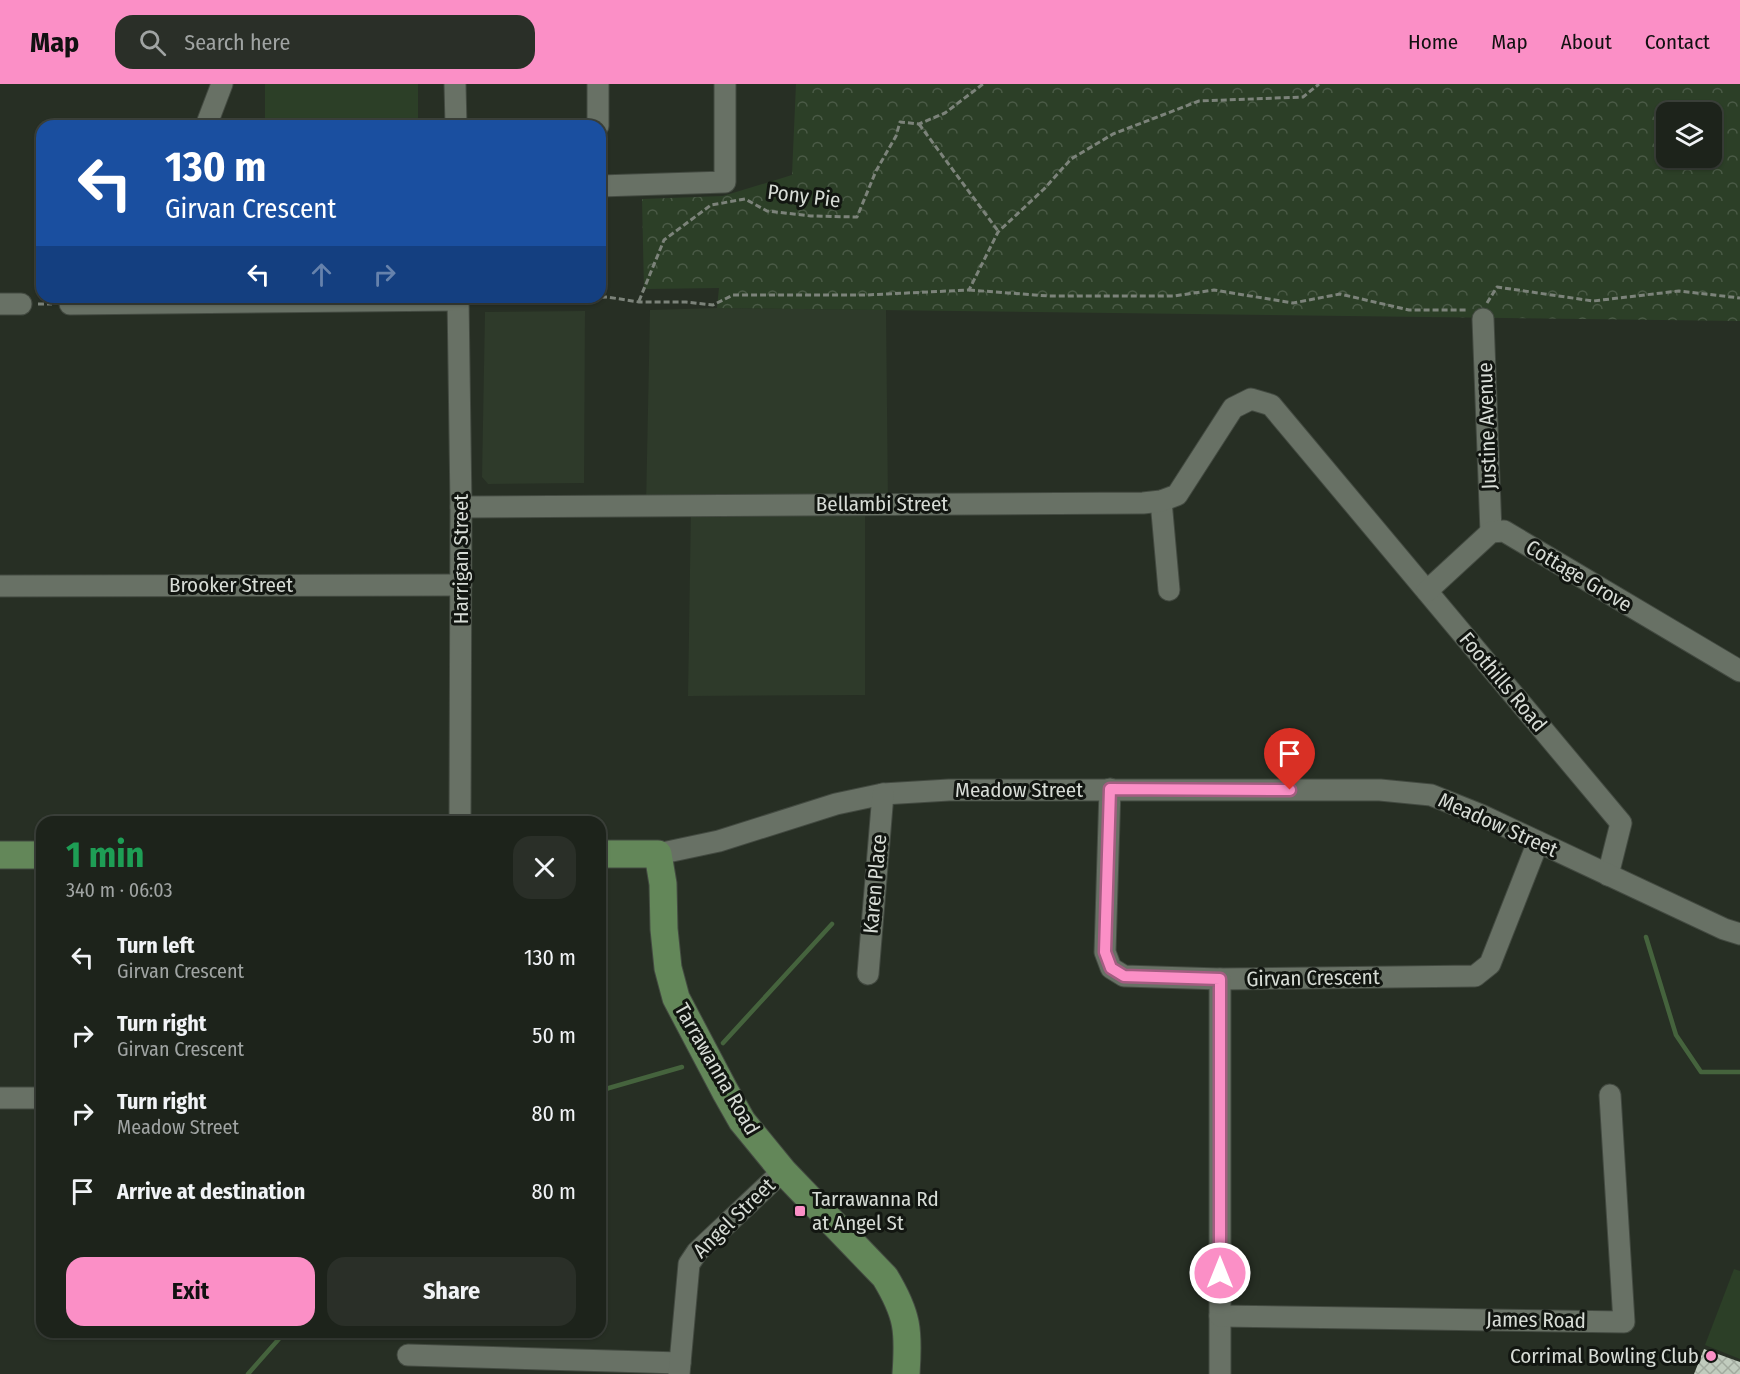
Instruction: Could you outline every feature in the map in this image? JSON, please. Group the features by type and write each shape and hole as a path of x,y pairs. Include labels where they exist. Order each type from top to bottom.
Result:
{"main road":[{"name":"Meadow Street","path":"606,854 658,854"},
{"name":"Tarrawanna Road","path":"658,854 663,884 663,929 668,969 676,998 742,1121 783,1171 885,1277 903,1312 907,1329 906,1374"},
{"path":"0,855 36,855"}],"street":[{"path":"208,120 222,84"},
{"path":"455,84 456,120"},
{"path":"598,84 598,120"},
{"path":"606,186 725,182 725,84"},
{"path":"70,304 82,303"},
{"name":"Harrigan Street","path":"458,303 461,507 460,816"},
{"path":"0,304 21,304"},
{"name":"Justine Avenue","path":"1479,313 1491,532"},
{"name":"Foothills Road","path":"1161,501 1177,495 1233,408 1251,399 1271,405 1621,823 1608,875"},
{"path":"1161,501 1169,590"},
{"name":"Bellambi Street","path":"461,507 1161,501"},
{"name":"Cottage Grove","path":"1491,532 1504,531 1740,671"},
{"path":"1427,591 1491,532"},
{"name":"Brooker Street","path":"0,586 461,585"},
{"name":"Girvan Crescent","path":"1110,789 1105,952 1111,968 1124,976 1220,979 1475,976 1490,964 1538,842"},
{"name":"Meadow Street","path":"658,854 719,841 836,804 883,794 950,790 1380,790 1431,795 1481,815 1608,875"},
{"name":"Karen Place","path":"868,974 883,794"},
{"path":"1608,875 1724,929 1740,934"},
{"path":"1220,979 1220,1374"},
{"name":"James Road","path":"1220,1316 1624,1322 1610,1095"},
{"path":"0,1098 36,1098"},
{"name":"Angel Street","path":"680,1369 689,1264 696,1252 783,1171"},
{"path":"408,1355 680,1369"}],"path":[{"name":"Pony Pie","path":"639,302 664,240 711,205 745,199 767,211 811,216 857,217 876,171 896,136 900,122 919,124 945,113 983,84"},
{"path":"969,290 998,232 1044,189 1071,159 1113,134 1199,101 1303,97 1319,84"},
{"path":"919,124 998,232"},
{"path":"606,297 639,302 686,302 713,305 733,295 866,295 969,290 1049,296 1174,296 1214,290 1293,303 1340,294 1409,310 1479,313 1497,287 1593,302 1679,291 1740,298"},
{"path":"21,304 70,304"}],"shaded area":[{"path":"717,308 886,310 888,504 865,505 865,695 688,696 691,506 646,506 650,310"},
{"path":"585,311 584,483 488,484 482,477 485,312"}],"green space":[{"path":"265,84 418,84 418,120 265,120"},
{"path":"796,84 1740,84 1740,321 717,308 719,288 644,289 642,199 723,196 792,175"},
{"path":"1734,1269 1740,1271 1740,1359 1705,1345"}],"building":[{"name":"Corrimal Bowling Club","path":"1704,1349 1740,1362 1740,1374 1694,1374"}],"waterway":[{"path":"723,1043 832,924"},
{"path":"1646,937 1676,1035 1701,1072 1740,1072"},
{"path":"606,1089 682,1067"},
{"path":"248,1374 280,1338"}],"place":[{"name":"Tarrawanna Rd at Angel St","path":"800,1211"},
{"name":"Corrimal Bowling Club","path":"1711,1356"}],"route":[{"path":"1220,1273 1220,979 1124,976 1111,968 1105,952 1110,789 1290,790"}]}
